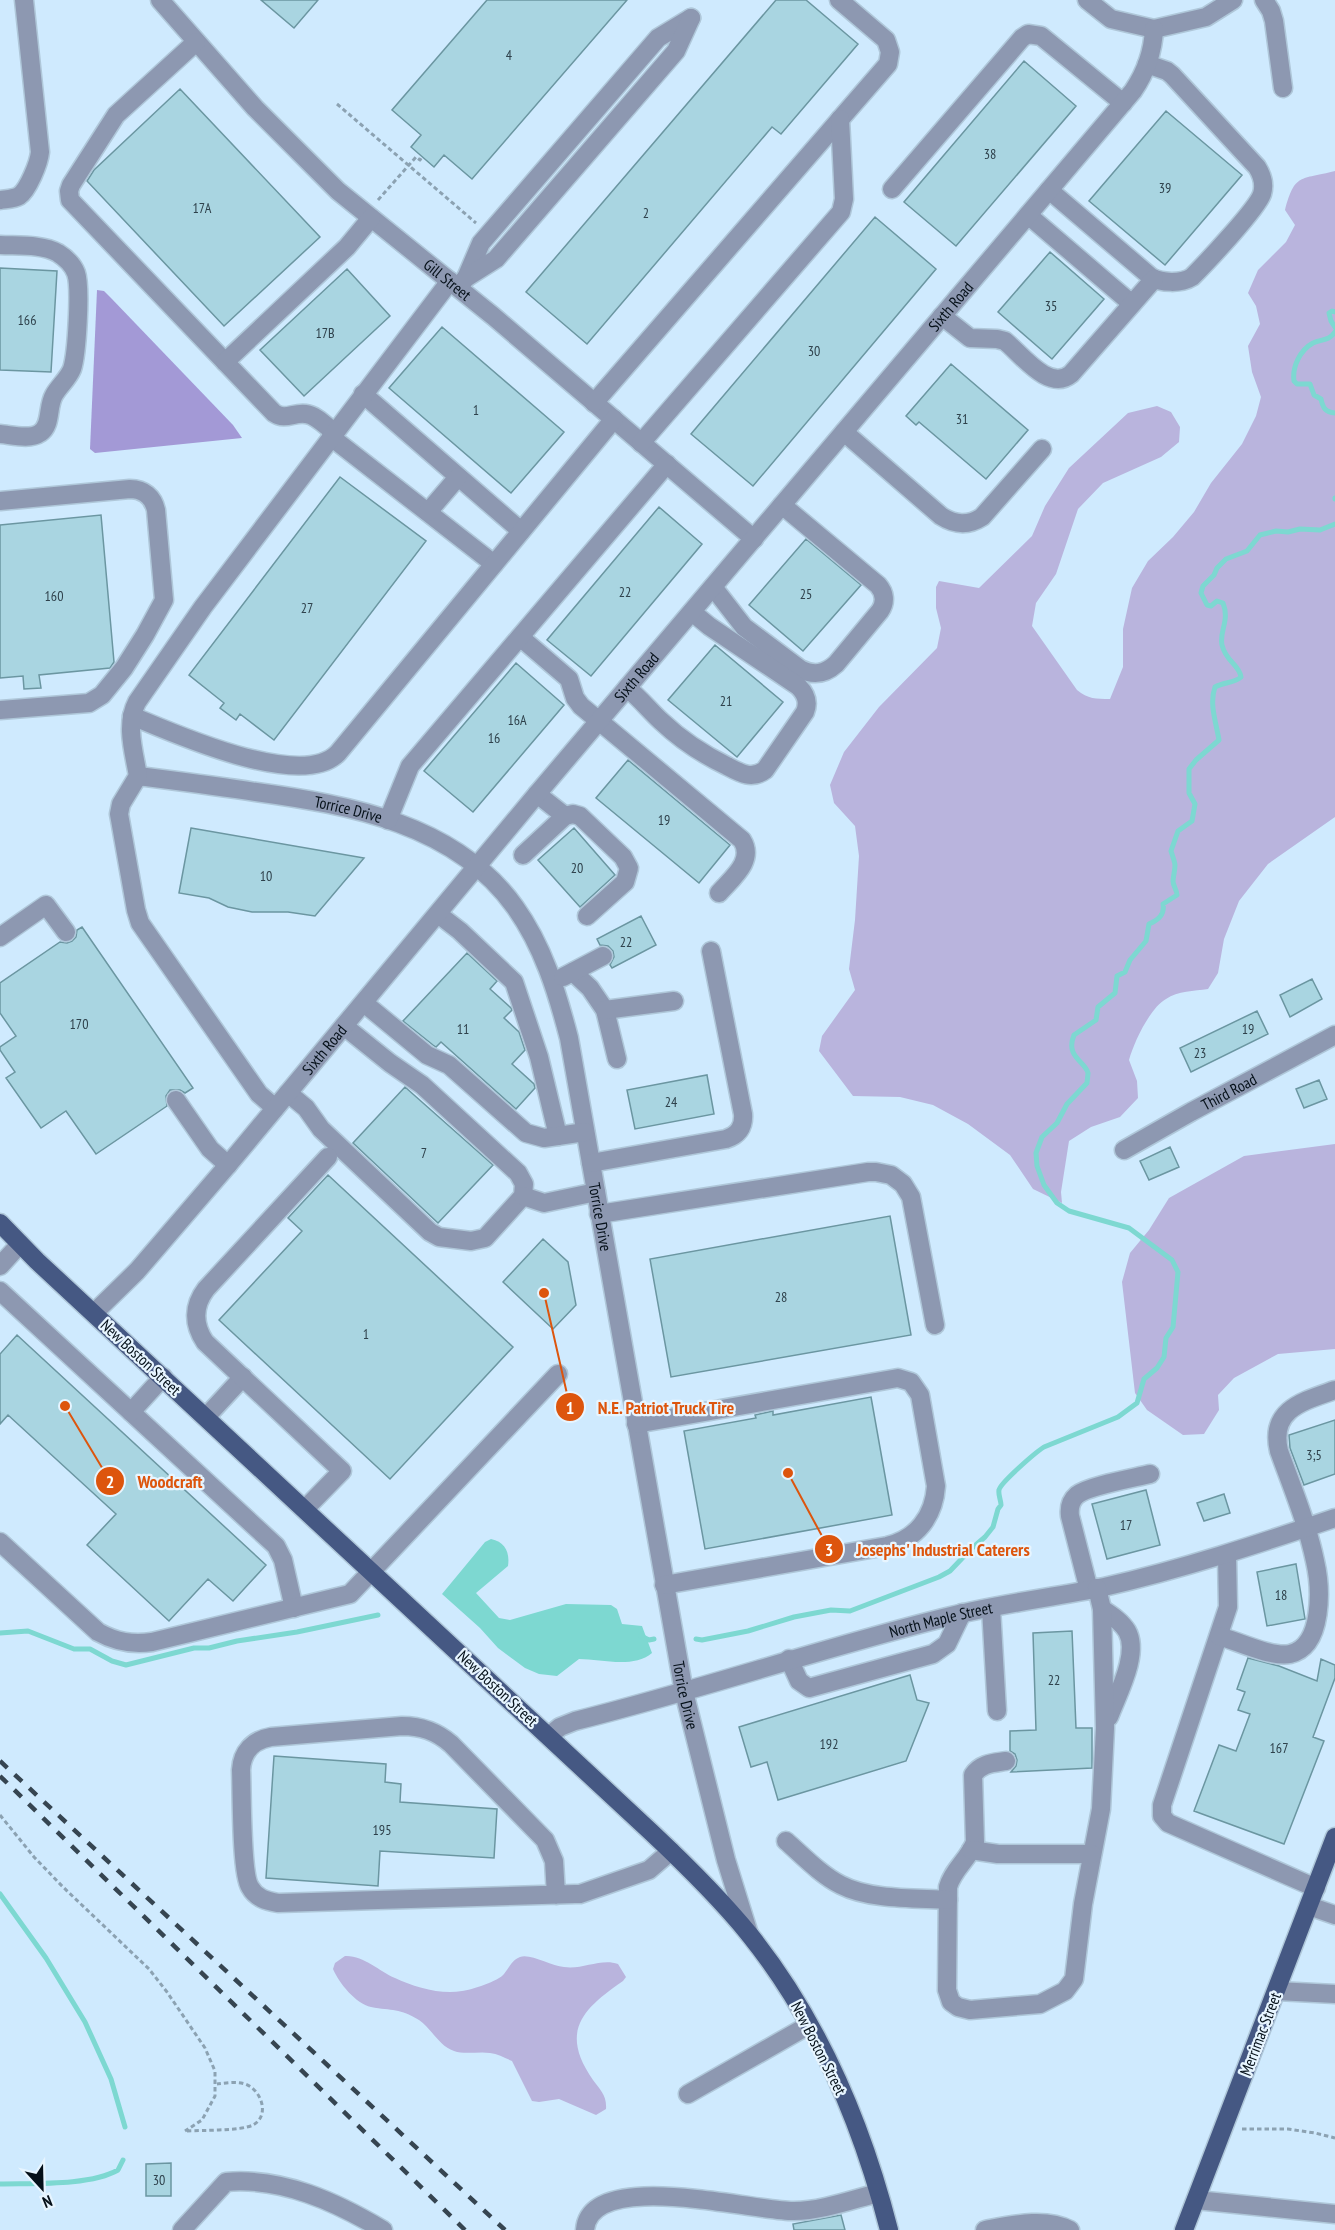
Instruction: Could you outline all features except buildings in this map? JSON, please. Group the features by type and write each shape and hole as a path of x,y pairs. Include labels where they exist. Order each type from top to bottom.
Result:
{"main road":[{"name":"New Boston Street","path":"0,1223 94,1314 549,1736 671,1851 714,1895 749,1935 775,1970 826,2056 866,2153 889,2230"},
{"name":"Merrimac Street","path":"1184,2230 1335,1837"}],"street":[{"path":"0,200 14,198 23,192 40,152 24,0"},
{"name":"Gill Street","path":"160,0 286,141 368,216 458,282 594,403 754,539"},
{"path":"594,403 885,67 890,52 886,40 840,0"},
{"path":"1087,0 1111,19 1154,29 1209,15 1233,0"},
{"path":"1264,0 1274,18 1283,88"},
{"path":"275,1108 259,1094 138,919 119,814 121,804 138,776 131,731 132,716 137,702 203,607 363,394 458,282 478,247 660,36 691,18 676,51 496,259 458,282"},
{"name":"Sixth Road","path":"94,1314 137,1271 228,1165 537,794 1123,102 1141,79 1147,64 1154,29"},
{"path":"892,189 1022,38 1028,34 1041,36 1123,102"},
{"path":"196,42 113,118 71,185 68,194 73,205 276,415 286,417 310,415 494,564"},
{"path":"1049,190 1154,279 1184,281 1193,276 1255,206 1262,194 1263,184 1262,175 1255,163 1172,75 1147,64"},
{"path":"641,443 840,212 844,200 840,119"},
{"path":"1028,215 1132,304"},
{"path":"225,362 347,247 368,216"},
{"path":"0,245 41,248 56,252 69,261 73,267 77,275 78,290 72,367 50,402 46,426 42,432 32,436 0,434"},
{"path":"942,316 970,338 1002,340 1045,376 1058,380 1071,374 1154,279"},
{"path":"363,394 521,531"},
{"path":"132,716 196,742 270,764 314,765 329,761 614,419"},
{"path":"844,432 941,516 958,524 971,523 982,517 1042,449"},
{"path":"388,820 410,766 667,464"},
{"path":"428,512 458,477"},
{"path":"0,501 130,489 143,492 150,498 156,510 164,600 124,668 98,698 79,705 0,710"},
{"path":"713,587 749,631 800,669 814,674 829,670 836,664 880,612 884,598 878,585 782,505"},
{"path":"627,688 642,700 660,720 699,752 744,775 756,775 765,770 806,712 806,696 798,687 692,612"},
{"path":"520,637 569,679 579,704 742,840 747,852 744,863 719,893"},
{"name":"Torrice Drive","path":"138,776 311,800 346,807 388,820 437,840 477,867 497,885 515,907 532,934 553,982 569,1038 684,1692 726,1860 749,1935"},
{"path":"537,794 565,816"},
{"path":"523,855 565,816 573,814 582,818 623,857 629,868 625,882 587,916"},
{"path":"0,937 46,905 66,932"},
{"path":"438,914 460,931 514,982 539,1057 558,1136"},
{"path":"591,1163 726,1139 734,1136 740,1130 743,1114 711,951"},
{"path":"553,982 603,956"},
{"path":"573,972 590,988 605,1010 617,1059"},
{"path":"605,1010 674,1001"},
{"path":"364,1003 428,1055 449,1065 526,1133 539,1137 585,1132"},
{"path":"288,1093 306,1108 321,1129 430,1232 439,1237 481,1240 523,1196 524,1184 518,1173 428,1089 344,1026"},
{"name":"Third Road","path":"1124,1150 1335,1035"},
{"path":"176,1100 210,1149 228,1165"},
{"path":"305,1509 342,1471 202,1337 196,1318 198,1303 206,1289 328,1157"},
{"path":"599,1214 868,1172 883,1173 903,1184 911,1197 935,1325"},
{"path":"523,1196 544,1203 596,1192"},
{"path":"0,1266 21,1244"},
{"path":"0,1291 276,1546 283,1560 294,1608"},
{"path":"0,1542 98,1632 118,1641 130,1643 152,1642 348,1595 558,1374"},
{"path":"131,1412 163,1377"},
{"path":"206,1417 243,1377"},
{"path":"636,1424 898,1378 911,1382 918,1390 926,1426 936,1486 934,1501 925,1522 909,1537 887,1546 664,1585"},
{"path":"1219,1636 1279,1654 1296,1652 1309,1641 1317,1618 1316,1562 1279,1451 1278,1428 1285,1414 1297,1404 1335,1390"},
{"path":"1006,1761 982,1766 973,1775 975,1833 971,1850 950,1880 946,1986 951,2002 958,2007 970,2010 1040,2004 1065,1991 1074,1979 1083,1904 1101,1809 1105,1728 1102,1609 1093,1589 1069,1512 1072,1500 1081,1492 1150,1474"},
{"name":"North Maple Street","path":"549,1736 567,1724 684,1692 789,1659 962,1613 1093,1589 1227,1555 1335,1518"},
{"path":"1227,1555 1229,1603 1162,1805 1162,1816 1168,1823 1316,1888"},
{"path":"991,1608 998,1711"},
{"path":"1102,1609 1123,1625 1129,1635 1131,1645 1130,1659 1105,1728"},
{"path":"789,1659 800,1682 809,1688 933,1654 947,1644 962,1613"},
{"path":"556,1895 554,1861 545,1840 451,1744 437,1733 420,1727 402,1726 271,1737 254,1743 243,1758 241,1770 246,1878 251,1889 266,1901 278,1903 556,1895 585,1893 649,1870 671,1851"},
{"path":"786,1841 832,1880 852,1889 874,1894 948,1900"},
{"path":"971,1850 998,1854 1092,1854"},
{"path":"1309,1906 1335,1915"},
{"path":"1277,1991 1335,1994"},
{"path":"688,2094 809,2025"},
{"path":"182,2230 226,2182 247,2180 304,2191 383,2230"},
{"path":"585,2230 587,2221 597,2210 634,2196 681,2196 736,2205 797,2211 878,2193"},
{"path":"1196,2200 1335,2214"},
{"path":"985,2230 1045,2223 1058,2224 1070,2230"}],"path":[{"path":"337,104 489,234"},
{"path":"368,216 408,165 416,157 420,160 423,157"},
{"path":"0,1815 34,1857 149,1970 205,2048 216,2071 215,2096 202,2120 185,2131 247,2127 260,2119 262,2103 250,2087 239,2083 217,2084"},
{"path":"1225,2125 1241,2129 1301,2131 1335,2138"}],"shaded area":[{"path":"1335,171 1335,817 1268,864 1239,901 1224,939 1218,973 1208,989 1176,994 1160,1003 1154,1010 1139,1035 1129,1060 1137,1081 1138,1098 1120,1117 1091,1127 1069,1141 1061,1192 1062,1203 1033,1189 1010,1155 968,1124 933,1105 900,1097 853,1096 819,1051 822,1036 855,990 849,969 859,856 855,826 834,803 830,785 844,752 879,707 937,648 941,628 936,608 936,587 939,581 979,588 1032,536 1045,506 1069,468 1128,413 1157,406 1171,412 1180,427 1179,442 1161,457 1103,483 1078,509 1056,574 1036,603 1032,626 1077,690 1092,698 1110,699 1123,667 1123,629 1132,588 1148,561 1173,537 1194,512 1211,483 1242,444 1256,416 1261,397 1252,372 1248,346 1260,324 1256,306 1248,293 1258,270 1286,242 1295,225 1285,210 1296,184 1306,178"},
{"path":"97,290 104,291 111,298 233,425 242,438 95,453 90,449"},
{"path":"1335,1144 1335,1349 1278,1354 1234,1378 1218,1395 1219,1410 1204,1434 1183,1435 1147,1410 1135,1393 1122,1282 1130,1253 1149,1230 1169,1198 1244,1156"},
{"path":"491,1539 505,1548 508,1566 476,1593 499,1618 510,1620 566,1604 611,1605 617,1609 622,1624 642,1626 652,1653 636,1661 626,1662 579,1659 557,1676 539,1674 525,1668 498,1648 480,1628 442,1594 485,1542"},
{"path":"345,1956 358,1958 411,1984 445,1992 466,1990 491,1982 501,1977 515,1960 524,1956 564,1967 605,1962 618,1964 626,1977 586,2012 577,2035 583,2063 604,2096 606,2109 596,2115 559,2099 532,2101 512,2061 493,2054 454,2051 412,2016 365,2005 344,1986 333,1969 335,1963"}],"waterway":[{"path":"1335,312 1329,313 1335,327"},
{"path":"1335,332 1330,337 1308,346 1298,359 1294,370 1294,381 1297,384 1310,384 1314,395 1321,399 1325,409 1335,413"},
{"path":"696,1639 702,1640 748,1631 794,1617 831,1610 850,1611 950,1571 993,1527 1001,1505 999,1494 1001,1486 1044,1447 1118,1417 1137,1403 1144,1379 1157,1368 1164,1357 1166,1338 1173,1327 1178,1272 1172,1260 1129,1228 1069,1211 1057,1203 1044,1185 1037,1166 1036,1153 1042,1137 1057,1123 1067,1104 1087,1083 1088,1073 1072,1049 1074,1035 1096,1020 1098,1007 1115,993 1117,976 1125,972 1130,960 1146,941 1149,924 1160,917 1163,904 1177,895 1173,883 1175,866 1171,851 1178,831 1192,821 1195,804 1189,793 1189,769 1219,740 1213,706 1215,687 1241,677 1222,645 1225,621 1223,603 1217,601 1211,606 1207,605 1201,593 1203,586 1226,559 1247,551 1260,535 1276,531 1320,530 1335,524"},
{"path":"0,1633 28,1631 74,1649 90,1649 112,1661 126,1665 194,1648 209,1648 378,1615"},
{"path":"641,1636 649,1640 654,1639"},
{"path":"0,1894 46,1958 85,2022 111,2079 125,2127"},
{"path":"0,2184 61,2183 92,2179 118,2170 123,2160"}],"railway":[{"path":"0,1761 505,2230"},
{"path":"0,1776 465,2230"}],"place":[{"name":"N.E. Patriot Truck Tire","path":"544,1293"},
{"name":"Woodcraft","path":"65,1406"},
{"name":"Josephs' Industrial Caterers","path":"788,1473"}]}
